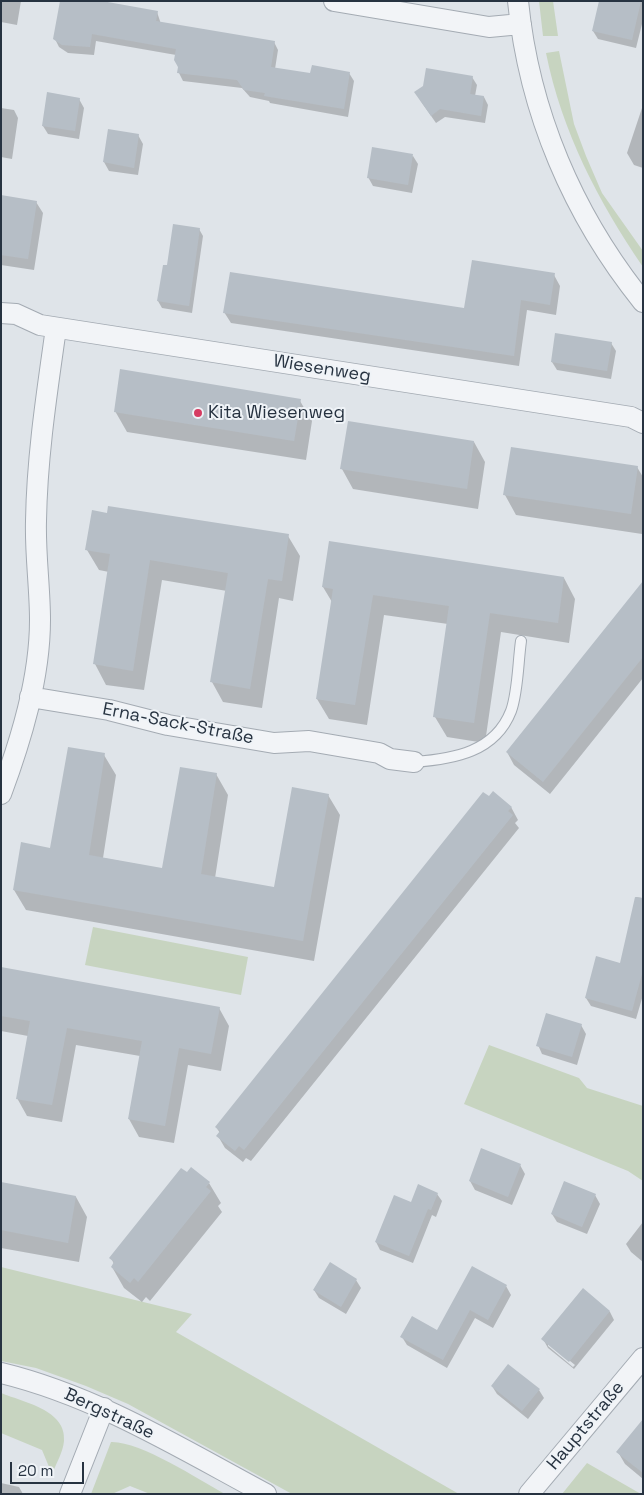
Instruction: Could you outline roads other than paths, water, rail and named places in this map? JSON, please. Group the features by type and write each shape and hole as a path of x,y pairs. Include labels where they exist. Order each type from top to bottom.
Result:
{"street":[{"path":"334,1 489,27 521,24"},
{"path":"518,1 536,99 562,172 595,232 643,302"},
{"name":"Wiesenweg","path":"1,313 16,314 40,325 56,328 631,417 643,423"},
{"path":"1,794 18,748 30,698 40,620 36,545 38,468 56,328"},
{"name":"Erna-Sack-Straße","path":"30,698 109,710 177,727 274,743 309,741 379,753 390,759 414,762"},
{"name":"Hauptstraße","path":"529,1494 643,1358"},
{"name":"Bergstraße","path":"1,1373 34,1381 104,1408 266,1494"},
{"path":"70,1494 104,1408"}],"lane":[{"path":"414,762 448,759 481,748 501,730 511,709 522,641"}],"place":[{"name":"Kita Wiesenweg","path":"198,413"}]}
